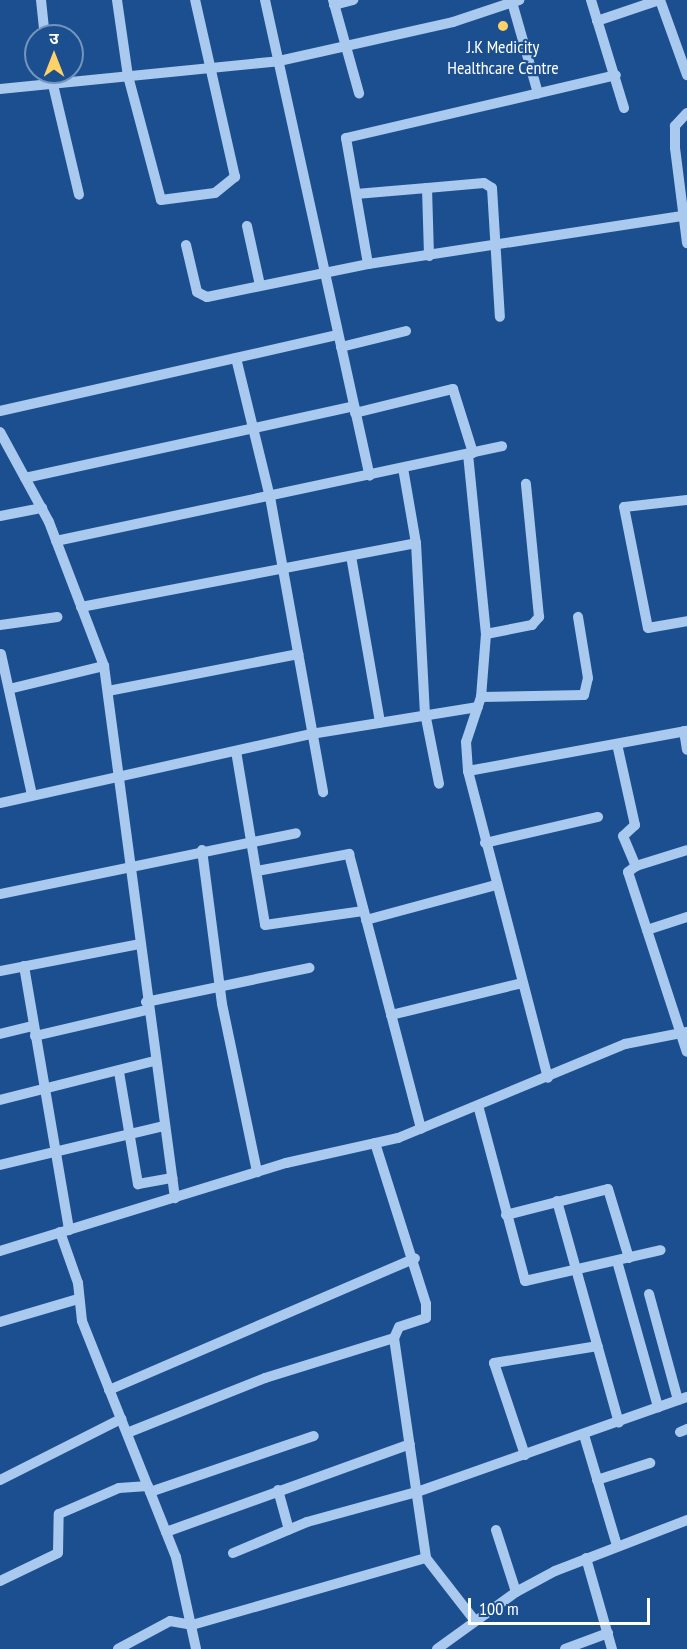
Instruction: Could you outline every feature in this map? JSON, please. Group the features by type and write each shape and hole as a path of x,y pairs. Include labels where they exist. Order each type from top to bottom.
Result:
{"street":[{"path":"41,0 44,24"},
{"path":"117,0 129,76 161,200 215,193 235,177 195,0"},
{"path":"265,0 323,273 370,476"},
{"path":"353,0 334,3 358,93"},
{"path":"477,0 481,13"},
{"path":"591,0 616,75 624,108"},
{"path":"597,21 659,0 687,75"},
{"path":"84,81 279,61 481,13 515,1 538,93"},
{"path":"368,264 346,138 616,75"},
{"path":"0,89 51,84 79,195"},
{"path":"687,113 675,126 687,243"},
{"path":"356,194 489,184 500,317"},
{"path":"426,188 429,256"},
{"path":"186,245 202,297 368,264 494,248 682,210"},
{"path":"247,226 260,285"},
{"path":"341,347 406,331"},
{"path":"0,411 338,335"},
{"path":"236,358 270,497 281,569 323,792"},
{"path":"26,478 453,389 470,453 486,634 480,702 466,741 468,771 548,1078"},
{"path":"0,432 42,508 104,666 122,776 146,1006 175,1197"},
{"path":"56,541 370,476 502,446"},
{"path":"403,468 416,543 425,713 439,784"},
{"path":"486,634 532,625 539,617 526,484"},
{"path":"687,500 624,507 648,628 687,621"},
{"path":"0,516 42,508"},
{"path":"81,607 416,543"},
{"path":"351,555 380,722"},
{"path":"0,625 57,617"},
{"path":"0,803 311,734 480,702 584,695 588,678 578,617"},
{"path":"1,654 32,795"},
{"path":"108,691 298,654"},
{"path":"9,689 104,666"},
{"path":"468,771 685,731 687,750"},
{"path":"617,744 634,825 623,836 636,866"},
{"path":"236,751 268,927 365,915 496,885"},
{"path":"485,843 598,817"},
{"path":"0,894 253,838 296,833"},
{"path":"202,850 220,988 257,1172"},
{"path":"687,850 636,866 628,872 687,1052"},
{"path":"257,871 349,854 421,1129"},
{"path":"647,930 687,917"},
{"path":"0,970 140,945"},
{"path":"24,966 65,1231 78,1282 78,1299 109,1390 166,1532 192,1625 196,1649"},
{"path":"0,1034 34,1031 309,968"},
{"path":"391,1015 522,983"},
{"path":"0,1251 257,1172 375,1143 421,1129 478,1109 625,1044 682,1032"},
{"path":"0,1100 154,1061"},
{"path":"119,1071 139,1185 172,1178"},
{"path":"478,1109 523,1279 576,1271 661,1250"},
{"path":"0,1165 164,1126"},
{"path":"375,1143 415,1258 426,1318 399,1327 394,1338 426,1558 475,1621"},
{"path":"506,1215 608,1189 629,1258"},
{"path":"557,1201 619,1423"},
{"path":"109,1390 415,1258"},
{"path":"617,1261 658,1407"},
{"path":"233,1553 289,1530 417,1492 619,1423 682,1398 649,1294"},
{"path":"0,1322 78,1299"},
{"path":"127,1433 265,1378 394,1338"},
{"path":"525,1455 494,1363 598,1346"},
{"path":"0,1480 121,1419"},
{"path":"584,1435 617,1546"},
{"path":"0,1581 58,1553 60,1514 119,1488 149,1489 314,1436"},
{"path":"166,1532 410,1444"},
{"path":"597,1480 650,1463"},
{"path":"278,1490 289,1530"},
{"path":"437,1649 516,1592 586,1558 687,1520"},
{"path":"495,1530 516,1592"},
{"path":"118,1649 170,1621 192,1625 426,1558"},
{"path":"586,1558 612,1649"},
{"path":"565,1649 608,1633"}],"place":[{"name":"J.K Medicity Healthcare Centre","path":"503,26"}]}
